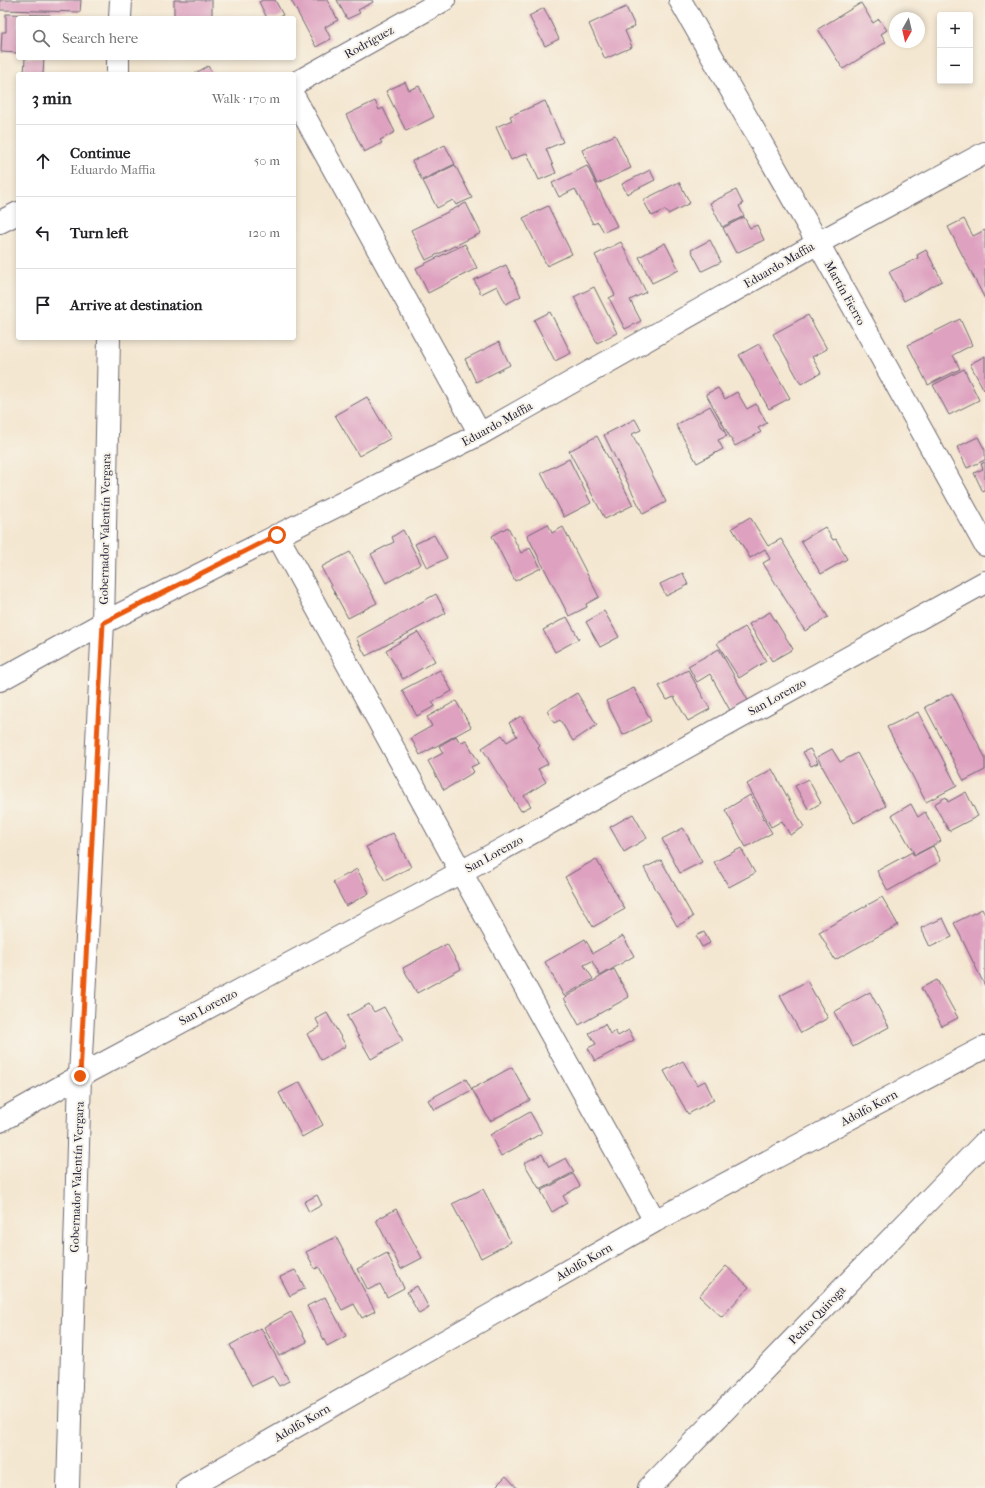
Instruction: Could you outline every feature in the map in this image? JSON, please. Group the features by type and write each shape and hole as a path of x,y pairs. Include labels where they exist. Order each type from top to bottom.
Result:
{"street":[{"path":"120,16 121,0"},
{"name":"Rodríguez","path":"296,83 444,0"},
{"name":"Martín Fierro","path":"680,0 818,243 985,545"},
{"path":"118,60 118,72"},
{"path":"296,101 480,434"},
{"name":"Eduardo Maffia","path":"0,680 103,623 480,434 818,243 985,153"},
{"path":"0,222 16,214"},
{"name":"Gobernador Valentín Vergara","path":"68,1488 80,1076 103,623 109,340"},
{"path":"277,535 461,872 656,1222"},
{"name":"San Lorenzo","path":"0,1121 80,1076 461,872 985,582"},
{"name":"Adolfo Korn","path":"188,1488 656,1222 985,1047"},
{"name":"Pedro Quiroga","path":"649,1488 985,1142"}],"building":[{"path":"0,0 81,0 80,12 0,10"},
{"path":"174,0 212,0 212,16 174,16"},
{"path":"263,0 275,0 283,15 266,16 259,2"},
{"path":"291,0 327,0 338,20 325,27 331,39 316,47"},
{"path":"337,0 372,0 373,2 358,10 360,13 347,19"},
{"path":"861,3 873,23 879,19 887,30 881,34 886,42 843,69 818,29"},
{"path":"626,7 635,26 625,31 632,47 605,59 589,24"},
{"path":"544,8 559,39 545,46 529,16"},
{"path":"6,14 50,15 16,16 16,53 1,52 2,32 6,32"},
{"path":"25,60 44,60 43,72 24,72"},
{"path":"208,66 212,72 198,72"},
{"path":"405,82 409,90 419,86 434,117 406,131 386,91"},
{"path":"375,101 379,110 383,108 395,132 380,140 382,143 364,152 346,115"},
{"path":"545,101 563,142 546,149 556,173 539,180 527,153 511,160 496,127 512,120 510,116"},
{"path":"615,135 631,168 597,184 582,150"},
{"path":"445,145 455,164 422,180 412,161"},
{"path":"455,165 472,198 456,205 453,200 437,208 423,181"},
{"path":"587,166 617,226 604,232 598,222 593,224 575,189 559,197 552,183"},
{"path":"650,170 655,180 627,194 622,184"},
{"path":"679,182 690,203 668,214 665,210 652,216 643,200"},
{"path":"736,190 743,204 739,206 744,216 722,227 710,203"},
{"path":"466,203 481,233 426,260 411,230"},
{"path":"548,206 572,254 547,266 523,218"},
{"path":"744,217 750,228 757,225 764,240 736,253 723,228"},
{"path":"964,219 973,236 985,230 985,299 948,227"},
{"path":"710,240 721,262 702,271 691,250"},
{"path":"621,242 646,292 630,300 641,321 625,329 609,298 615,295 595,255"},
{"path":"665,243 679,270 652,283 639,257"},
{"path":"465,244 477,268 428,293 416,268"},
{"path":"926,250 942,281 904,301 889,272 918,258 917,255"},
{"path":"506,265 521,296 506,304 497,286 481,294 474,280"},
{"path":"594,287 617,333 597,343 574,297"},
{"path":"550,312 571,353 555,361 534,320"},
{"path":"808,315 827,349 812,357 821,373 801,384 773,334"},
{"path":"960,319 972,345 953,355 960,369 928,385 908,345"},
{"path":"499,342 510,365 476,382 465,359"},
{"path":"759,344 790,398 769,409 739,355"},
{"path":"985,356 985,389 984,390 970,364"},
{"path":"964,369 979,400 949,415 933,385"},
{"path":"718,388 725,399 737,392 747,409 756,404 767,423 758,428 761,432 735,446 706,394"},
{"path":"367,397 391,438 359,456 335,415"},
{"path":"710,406 727,436 718,440 723,449 697,463 676,425"},
{"path":"635,419 641,430 632,434 666,502 643,514 604,435"},
{"path":"597,436 633,505 605,519 569,451"},
{"path":"978,437 985,450 985,460 967,468 957,447"},
{"path":"569,459 591,503 564,517 541,473"},
{"path":"985,462 985,491 983,492 974,473 983,469 981,464"},
{"path":"750,517 768,546 781,539 828,617 805,631 763,563 770,559 765,549 750,558 732,528"},
{"path":"548,524 552,533 563,527 599,597 586,604 587,607 569,616 527,535"},
{"path":"508,527 521,553 530,548 541,568 515,581 492,536"},
{"path":"825,527 833,540 836,539 847,559 821,574 801,541"},
{"path":"403,530 421,564 386,583 371,554 394,542 392,537"},
{"path":"434,535 447,558 427,568 415,544"},
{"path":"350,552 377,603 348,618 321,567"},
{"path":"683,573 688,585 666,596 660,584"},
{"path":"436,594 446,613 366,656 356,638"},
{"path":"604,611 619,637 600,647 586,622"},
{"path":"770,612 793,649 772,661 749,624"},
{"path":"567,617 579,639 555,652 543,630"},
{"path":"745,627 766,661 739,678 717,643"},
{"path":"418,632 435,661 403,679 386,650"},
{"path":"719,649 750,704 732,714 710,674 697,682 688,666"},
{"path":"440,670 452,691 432,702 435,706 417,716 402,690"},
{"path":"688,670 710,709 688,721 674,697 667,700 659,686"},
{"path":"634,688 651,721 623,735 606,701"},
{"path":"577,693 597,725 573,741 560,720 554,723 547,711"},
{"path":"952,693 985,757 985,770 964,781 925,707"},
{"path":"456,701 471,727 420,755 411,738 432,726 427,717"},
{"path":"918,712 957,786 926,802 887,727"},
{"path":"521,716 540,746 538,748 548,764 538,769 546,782 524,796 531,806 521,811 482,748 502,735 507,742 517,736 509,723"},
{"path":"456,736 460,743 466,740 479,763 471,767 474,772 444,790 428,761 443,753 439,746"},
{"path":"810,749 818,763 811,766 803,752"},
{"path":"832,749 840,762 857,753 886,806 854,823 817,757"},
{"path":"772,769 804,827 790,835 782,821 771,827 747,784"},
{"path":"808,779 821,803 809,810 795,786"},
{"path":"966,792 978,816 949,831 934,804 946,797 948,802"},
{"path":"750,795 772,833 746,847 725,810"},
{"path":"911,804 918,817 925,812 941,841 915,855 892,815"},
{"path":"633,814 647,838 624,852 610,827"},
{"path":"683,828 702,862 680,873 662,839"},
{"path":"393,833 411,867 385,881 366,847"},
{"path":"933,846 941,861 888,891 877,871 912,852 914,856"},
{"path":"741,848 755,873 729,887 714,862"},
{"path":"596,859 625,909 593,927 565,877"},
{"path":"661,860 693,917 677,926 644,868"},
{"path":"357,869 369,893 346,906 333,882"},
{"path":"882,897 898,925 835,960 819,932"},
{"path":"982,909 985,915 985,986 954,923"},
{"path":"943,918 952,937 930,947 921,928"},
{"path":"704,932 710,943 702,947 696,936"},
{"path":"623,936 634,956 600,976 592,961 584,965 593,979 564,996 545,962 585,939 593,953"},
{"path":"447,944 461,969 417,993 403,968"},
{"path":"614,969 629,997 579,1025 564,998"},
{"path":"937,980 958,1018 942,1026 921,988"},
{"path":"807,981 828,1018 801,1033 780,996"},
{"path":"870,992 889,1027 853,1047 834,1012"},
{"path":"369,1004 374,1012 384,1007 403,1041 371,1059 347,1016"},
{"path":"327,1013 346,1046 321,1060 307,1034 320,1027 316,1019"},
{"path":"605,1024 610,1034 615,1031 618,1036 629,1030 634,1040 595,1061 588,1048 596,1044 589,1033"},
{"path":"683,1061 697,1085 705,1081 714,1100 688,1114 664,1071"},
{"path":"512,1067 530,1100 490,1121 472,1089"},
{"path":"466,1079 472,1090 434,1110 428,1100"},
{"path":"300,1082 323,1125 302,1137 279,1093"},
{"path":"530,1112 542,1133 501,1156 490,1135"},
{"path":"542,1154 549,1167 566,1158 574,1172 540,1190 524,1163"},
{"path":"573,1174 580,1186 563,1196 567,1203 552,1212 541,1191"},
{"path":"483,1189 511,1242 481,1258 452,1204"},
{"path":"317,1195 322,1205 309,1212 304,1202"},
{"path":"396,1209 422,1258 401,1269 376,1220"},
{"path":"336,1237 375,1311 362,1318 354,1304 342,1310 319,1267 315,1269 306,1252"},
{"path":"387,1253 404,1288 387,1297 380,1284 368,1290 357,1269"},
{"path":"726,1266 749,1287 722,1317 699,1296"},
{"path":"295,1270 305,1288 290,1296 280,1277"},
{"path":"417,1286 429,1308 419,1314 407,1292"},
{"path":"325,1297 346,1336 327,1346 307,1306"},
{"path":"291,1312 307,1342 279,1356 264,1327"},
{"path":"261,1328 289,1381 279,1386 273,1376 252,1386 230,1345"},
{"path":"506,1476 517,1488 494,1488"}],"route":[{"path":"80,1076 103,623 277,535"}]}
